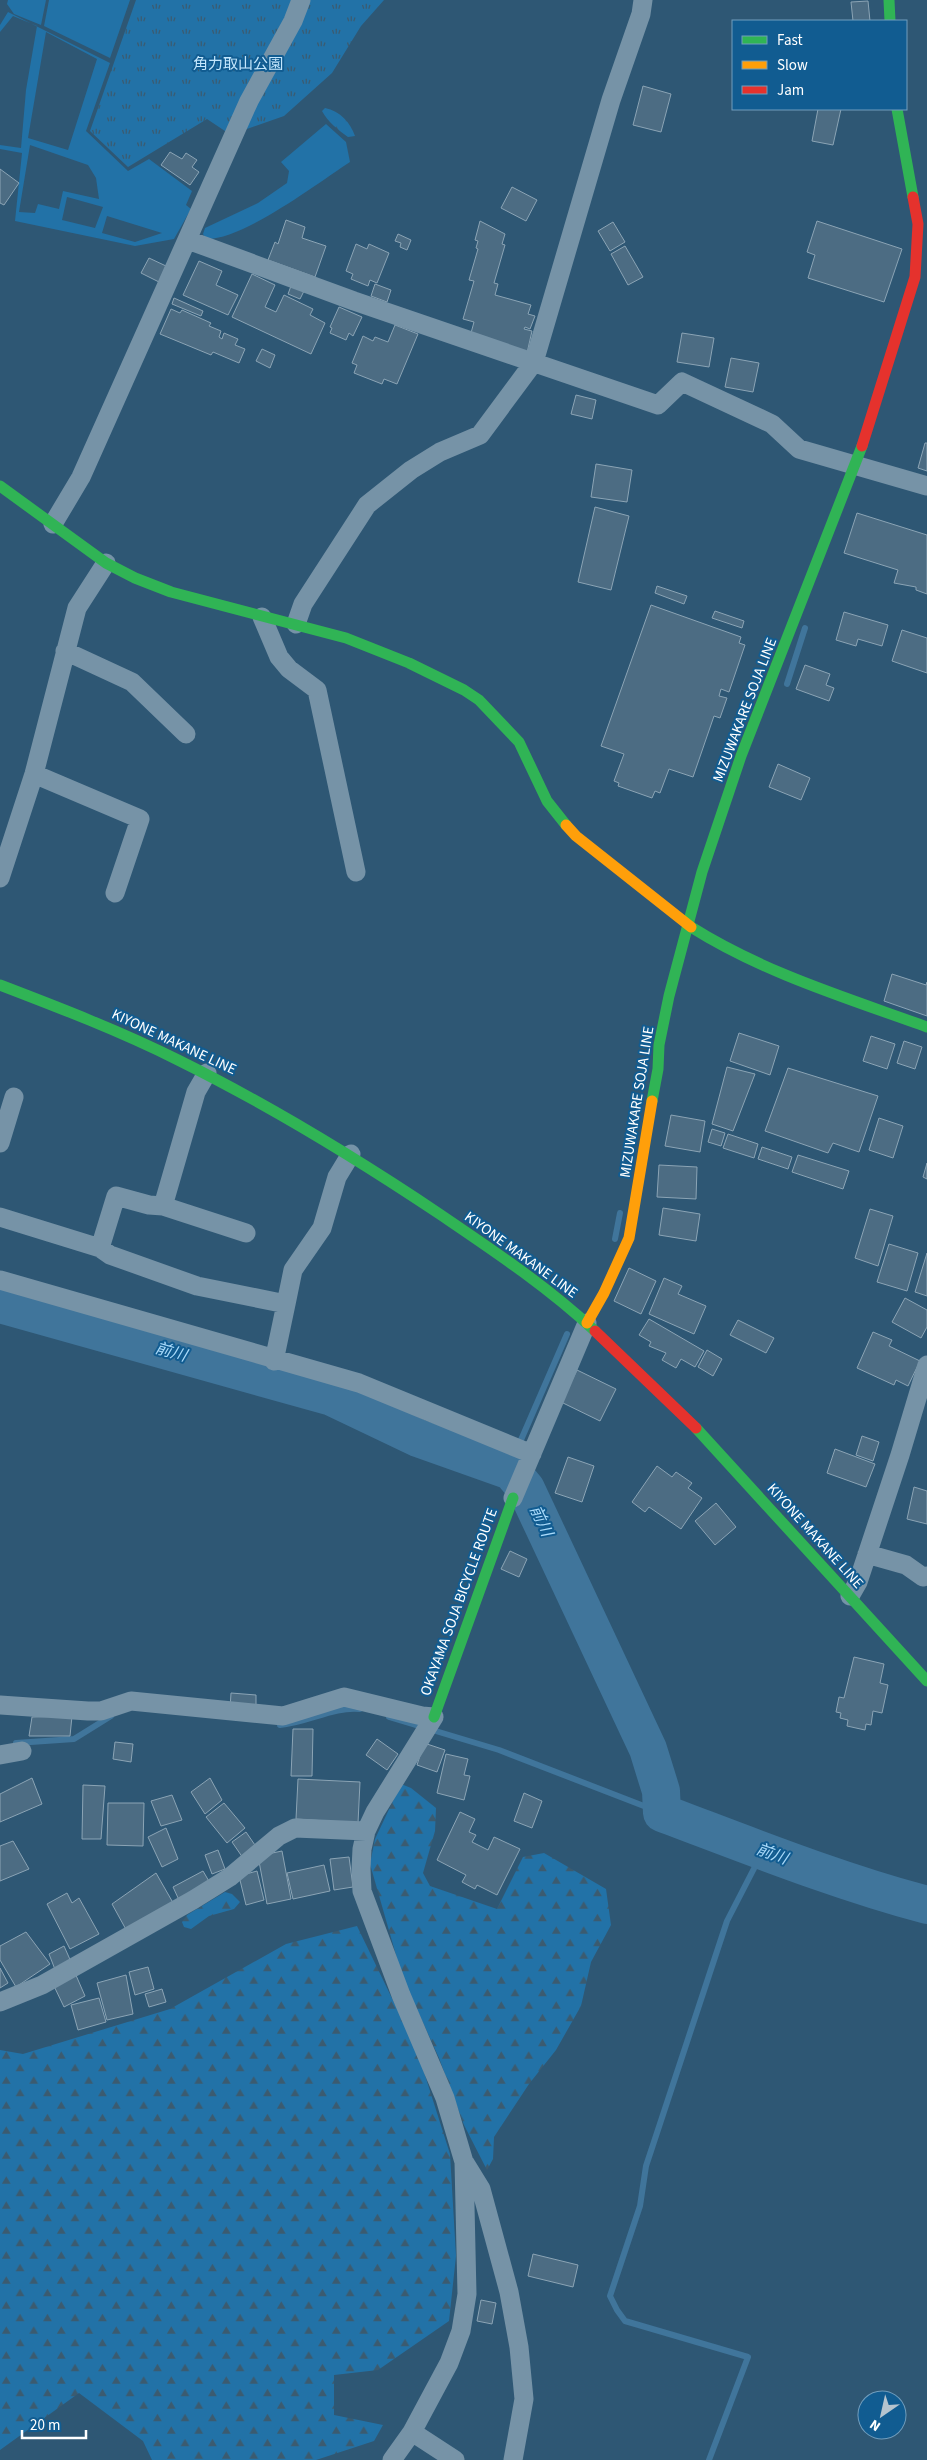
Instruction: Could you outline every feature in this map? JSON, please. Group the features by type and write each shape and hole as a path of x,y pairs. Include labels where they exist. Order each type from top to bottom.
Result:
{"main road":[{"path":"889,0 890,20"},
{"name":"MIZUWAKARE SOJA LINE","path":"587,1323 604,1293 629,1238 658,1069 659,1046 702,872 741,756 856,467 915,277 918,224 897,110"},
{"path":"0,486 106,563 135,578 171,592 346,638 409,663 479,700 519,742 547,801 557,816 576,836 688,925 715,942 779,973 927,1027"},
{"name":"KIYONE MAKANE LINE","path":"0,985 52,1003 141,1040 207,1073 313,1131 477,1240 587,1323 710,1442 927,1681"},
{"name":"OKAYAMA SOJA BICYCLE ROUTE","path":"428,1725 518,1487"}],"street":[{"path":"53,524 80,477 249,101 293,21 301,0"},
{"path":"296,624 303,604 367,505 411,470 440,452 480,436 534,362 611,100 644,0"},
{"path":"188,240 354,302 658,405 682,382 772,424 799,449 927,486"},
{"path":"0,878 34,774 77,608 106,563"},
{"path":"262,617 279,657 289,669 317,690 356,872"},
{"path":"65,652 132,682 186,734"},
{"path":"34,774 140,819 115,894"},
{"path":"163,1206 196,1092 207,1073"},
{"path":"0,1143 14,1097"},
{"path":"274,1361 293,1270 322,1228 337,1177 350,1154"},
{"path":"100,1248 116,1196 149,1205 163,1206 246,1233"},
{"path":"0,1217 100,1248 110,1256 197,1286 286,1304"},
{"path":"0,1280 274,1361 359,1383 523,1450"},
{"path":"518,1487 523,1450 587,1323"},
{"path":"850,1596 858,1582 900,1455 927,1365"},
{"path":"867,1554 906,1565 926,1578"},
{"path":"0,1705 88,1711 101,1710 131,1701 283,1716 344,1697 422,1716 428,1725 375,1812 366,1831 362,1849 362,1890 400,1995 445,2098 464,2162 467,2294 461,2331 449,2363 412,2432 392,2460"},
{"path":"0,1755 22,1751"},
{"path":"0,2002 42,1985 194,1900 230,1877 279,1836 295,1828 366,1831"},
{"path":"464,2162 481,2189 509,2292 519,2347 524,2399 513,2460"},
{"path":"412,2432 455,2460"}],"green space":[{"path":"8,0 46,0 41,25 14,14 7,4"},
{"path":"49,0 130,0 110,58 44,26"},
{"name":"角力取山公園","path":"136,0 384,0 361,26 332,73 284,116 244,130 225,131 207,119 128,167 90,131"},
{"path":"8,12 31,24 13,16 0,32 0,25"},
{"path":"37,26 110,63 86,131 128,171 149,159 192,191 186,205 191,209 174,239 135,246 15,221 22,153 0,149 0,145 21,148 26,90","holes":["46,32 97,59 68,150 28,138","30,145 88,165 96,178 99,199 63,191 59,209 38,204 35,213 19,212","67,197 103,207 95,228 62,220","107,216 162,233 135,242 102,233"]},
{"path":"325,108 344,118 355,136 348,137 333,125 322,111"},
{"path":"326,124 346,142 350,162 259,221 221,237 206,239 203,234 205,228 258,203 287,183 289,171 281,162"},
{"path":"401,1784 411,1788 436,1808 435,1831 423,1873 430,1886 497,1909 523,1857 544,1853 606,1889 611,1925 591,1962 581,2006 556,2050 529,2084 494,2137 493,2159 487,2170 464,2125 439,2058 402,1976 370,1864 375,1839"},
{"path":"225,1892 232,1894 240,1902 234,1909 209,1916 191,1929 184,1927 182,1922 187,1915"},
{"path":"357,1926 417,2050 450,2154 456,2256 449,2321 378,2370 334,2375 334,2415 383,2425 374,2441 316,2460 152,2460 143,2441 79,2393 0,2450 0,2050 23,2054 170,2009 286,1944"}],"building":[{"path":"868,1 870,20 853,20 851,2"},
{"path":"643,86 671,94 661,132 633,125"},
{"path":"818,110 841,110 833,145 812,141"},
{"path":"170,152 182,159 186,153 197,160 192,167 199,172 190,185 161,165"},
{"path":"0,169 19,183 4,205 0,203"},
{"path":"512,187 537,200 526,221 501,208"},
{"path":"286,220 305,227 302,238 326,246 315,277 268,260 275,242 278,244"},
{"path":"480,221 505,234 502,244 505,245 494,283 498,284 495,295 531,305 528,314 535,316 530,329 525,327 524,329 532,331 527,353 471,333 474,322 463,319 474,281 469,280 478,249 476,248 478,241 475,240"},
{"path":"817,221 902,249 884,302 808,278 815,255 807,252"},
{"path":"613,222 625,242 610,251 598,231"},
{"path":"398,234 411,240 407,250 400,247 401,243 395,241"},
{"path":"356,244 367,249 369,244 389,253 377,283 370,280 368,286 351,279 353,274 346,271"},
{"path":"625,246 643,277 628,285 611,254"},
{"path":"149,258 166,266 159,282 141,273"},
{"path":"199,261 222,271 216,285 238,295 228,315 183,295"},
{"path":"252,274 275,285 265,307 276,312 284,295 313,309 310,315 325,323 311,354 232,317"},
{"path":"375,284 391,290 387,302 371,296"},
{"path":"291,286 304,291 300,299 288,294"},
{"path":"174,298 203,311 201,316 172,304"},
{"path":"339,307 362,317 353,336 349,333 346,340 330,333 332,328 330,327"},
{"path":"171,309 180,313 182,310 211,323 209,326 221,331 219,337 222,339 224,333 238,339 235,345 245,349 239,363 213,352 211,355 160,334"},
{"path":"395,325 418,334 397,384 384,379 382,384 354,373 357,365 352,363 363,336 373,341 375,337 388,342"},
{"path":"682,333 714,338 709,367 677,362"},
{"path":"262,349 275,355 270,368 256,361"},
{"path":"731,358 759,363 753,392 725,387"},
{"path":"576,395 596,400 592,419 571,414"},
{"path":"925,443 927,443 927,471 918,468"},
{"path":"596,464 632,470 627,502 591,497"},
{"path":"595,507 629,516 611,590 578,582"},
{"path":"857,513 927,535 927,594 916,590 916,587 894,583 898,570 844,553"},
{"path":"657,586 687,596 684,604 655,593"},
{"path":"651,605 741,637 739,643 745,645 729,692 721,689 719,696 727,698 720,718 714,716 693,777 669,769 660,793 655,791 652,798 618,786 619,783 614,781 624,754 601,746"},
{"path":"715,611 744,621 742,628 712,618"},
{"path":"844,612 888,625 882,646 858,639 856,646 836,640"},
{"path":"902,630 927,638 927,673 892,661"},
{"path":"805,665 830,674 826,685 834,688 829,701 796,689"},
{"path":"778,764 810,778 801,800 769,787"},
{"path":"892,974 926,985 927,982 927,1016 884,1001"},
{"path":"739,1033 779,1046 770,1075 730,1061"},
{"path":"871,1036 895,1044 887,1069 863,1061"},
{"path":"904,1041 922,1047 915,1069 897,1063"},
{"path":"727,1067 755,1074 733,1131 712,1124"},
{"path":"788,1068 878,1096 859,1152 833,1143 828,1153 765,1131"},
{"path":"671,1115 705,1121 700,1152 665,1146"},
{"path":"879,1118 903,1126 893,1158 869,1150"},
{"path":"712,1129 725,1133 721,1146 708,1142"},
{"path":"728,1134 758,1144 754,1158 723,1148"},
{"path":"762,1147 792,1157 788,1169 758,1159"},
{"path":"798,1155 849,1171 843,1189 792,1172"},
{"path":"927,1163 927,1179 923,1177"},
{"path":"659,1165 697,1167 696,1199 657,1197"},
{"path":"663,1208 700,1214 696,1241 659,1235"},
{"path":"870,1209 893,1216 878,1266 855,1258"},
{"path":"889,1244 918,1253 907,1291 877,1282"},
{"path":"927,1253 927,1296 915,1292"},
{"path":"629,1268 656,1281 641,1314 614,1301"},
{"path":"664,1278 682,1286 678,1294 706,1306 694,1334 649,1314"},
{"path":"905,1298 927,1310 927,1327 921,1338 892,1322"},
{"path":"649,1319 704,1351 695,1367 681,1359 676,1368 662,1360 666,1353 649,1346 651,1342 639,1335"},
{"path":"738,1320 774,1338 766,1353 730,1335"},
{"path":"873,1332 892,1340 889,1346 920,1361 908,1386 896,1380 894,1385 857,1368"},
{"path":"707,1350 722,1359 713,1376 698,1367"},
{"path":"577,1370 616,1389 600,1421 561,1402"},
{"path":"862,1436 879,1442 873,1461 856,1455"},
{"path":"835,1449 875,1464 866,1487 827,1473"},
{"path":"568,1457 594,1466 582,1502 555,1493"},
{"path":"657,1466 672,1477 676,1472 692,1483 688,1488 702,1498 681,1529 649,1507 645,1512 632,1502"},
{"path":"914,1487 927,1491 927,1524 907,1519"},
{"path":"716,1503 736,1527 715,1545 695,1521"},
{"path":"510,1551 527,1559 519,1577 501,1569"},
{"path":"854,1657 884,1664 880,1683 888,1685 882,1713 873,1711 871,1725 866,1724 865,1730 847,1726 848,1720 840,1718 841,1713 836,1712 839,1697 844,1698"},
{"path":"231,1693 256,1695 256,1711 230,1709"},
{"path":"72,1716 70,1736 29,1736 32,1717"},
{"path":"293,1729 313,1729 312,1776 291,1776"},
{"path":"377,1739 398,1754 387,1770 366,1755"},
{"path":"115,1742 133,1744 131,1762 113,1759"},
{"path":"424,1743 445,1750 437,1772 417,1765"},
{"path":"446,1754 468,1759 464,1775 470,1776 464,1800 437,1793"},
{"path":"32,1778 42,1804 0,1822 0,1794"},
{"path":"210,1778 222,1800 205,1814 191,1792"},
{"path":"298,1779 360,1782 358,1823 296,1819"},
{"path":"83,1785 105,1786 101,1839 82,1839"},
{"path":"524,1793 542,1801 532,1828 514,1821"},
{"path":"172,1795 182,1820 161,1826 151,1801"},
{"path":"108,1803 144,1803 143,1846 107,1845"},
{"path":"224,1803 245,1828 227,1843 206,1817"},
{"path":"460,1812 475,1819 469,1832 476,1835 472,1842 488,1850 494,1837 520,1849 497,1895 477,1885 475,1889 462,1882 466,1875 437,1860"},
{"path":"166,1828 178,1859 162,1867 148,1837"},
{"path":"246,1832 257,1848 243,1858 232,1842"},
{"path":"13,1841 29,1869 0,1881 0,1846"},
{"path":"218,1850 225,1869 212,1874 205,1855"},
{"path":"282,1851 291,1899 267,1904 258,1856"},
{"path":"349,1857 353,1887 334,1890 330,1859"},
{"path":"324,1865 330,1891 293,1899 287,1873"},
{"path":"203,1871 210,1883 179,1900 173,1887"},
{"path":"257,1871 264,1900 246,1905 239,1876"},
{"path":"156,1873 176,1908 129,1935 112,1904"},
{"path":"67,1893 72,1903 79,1898 99,1934 70,1949 47,1904"},
{"path":"26,1932 50,1964 16,1987 0,1960 0,1946"},
{"path":"64,1946 72,1964 56,1972 49,1954"},
{"path":"148,1967 154,1989 135,1995 129,1972"},
{"path":"0,1968 8,1983 0,1988"},
{"path":"75,1973 85,1996 64,2007 53,1984"},
{"path":"126,1975 133,2014 107,2020 97,1983"},
{"path":"162,1989 166,2002 149,2007 145,1994"},
{"path":"99,1998 106,2022 78,2030 71,2005"},
{"path":"533,2254 578,2265 573,2287 528,2276"},
{"path":"481,2300 496,2303 492,2324 477,2321"}],"waterway":[{"path":"787,684 805,628"},
{"path":"615,1239 620,1213"},
{"name":"前川","path":"0,1304 332,1397 418,1438 511,1471 526,1489 648,1749 661,1791 662,1813 827,1874 927,1905"},
{"path":"503,1468 514,1456 567,1334"},
{"path":"280,1725 290,1724 331,1712 360,1709"},
{"path":"16,1743 74,1739 111,1716"},
{"path":"389,1717 499,1750 662,1813"},
{"path":"709,2460 748,2357 625,2321 610,2296 640,2206 646,2166 727,1921 763,1851"}],"traffic: fast":[{"path":"889,0 890,20"},
{"path":"897,110 913,197"},
{"path":"652,1101 658,1069 659,1045 669,996 702,872 741,756 862,446"},
{"path":"0,486 106,563 135,578 171,592 346,638 409,663 464,690 479,700 519,742 547,801 566,825"},
{"path":"691,927 747,958 777,971 836,995 927,1027"},
{"path":"0,985 90,1020 156,1049 212,1077 312,1133 377,1173 481,1242 540,1284 595,1331"},
{"path":"696,1428 927,1681"},
{"path":"434,1717 513,1498"}],"traffic: slow":[{"path":"566,825 576,836 691,927"},
{"path":"587,1323 604,1293 629,1238 652,1101"}],"traffic: jam":[{"path":"862,446 915,277 918,224 913,197"},
{"path":"595,1331 696,1428"}]}
